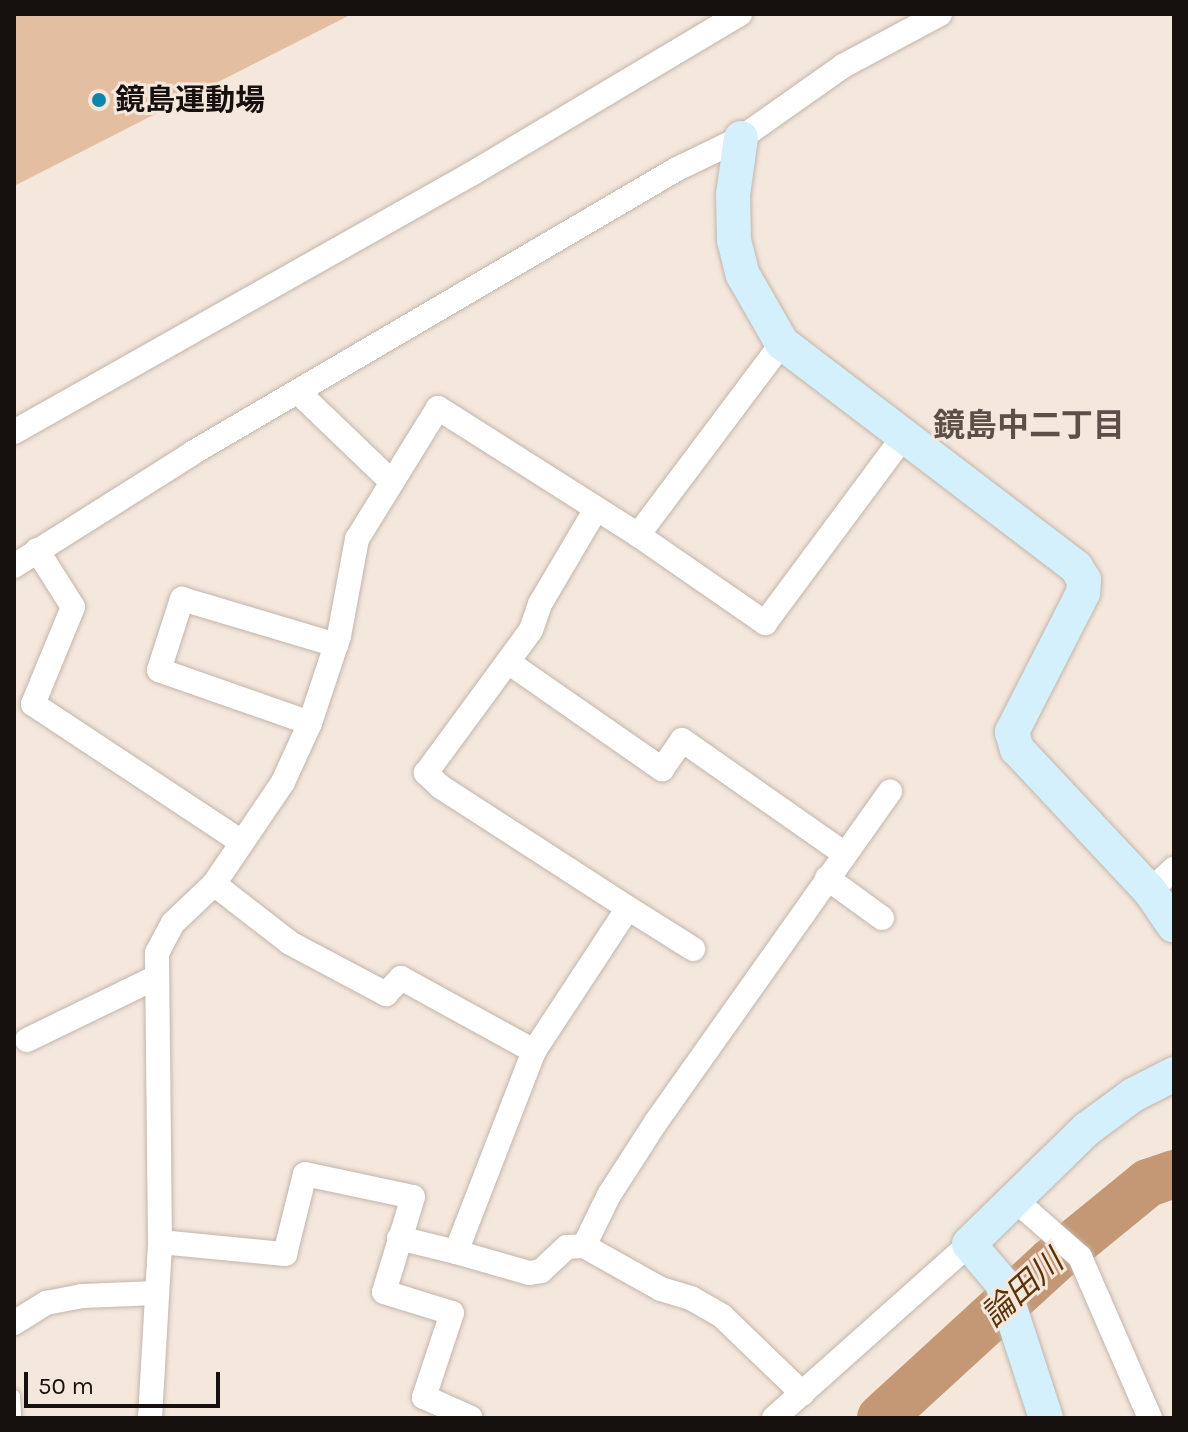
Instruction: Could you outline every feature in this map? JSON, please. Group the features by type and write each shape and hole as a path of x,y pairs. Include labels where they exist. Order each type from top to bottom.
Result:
{"main road":[{"path":"741,138 733,195 734,240 743,275 782,343 1076,567 1084,580 1083,593 1012,732 1017,749 1162,880 1174,926"},
{"path":"1046,1418 1008,1297 969,1244 1087,1129 1133,1095 1174,1074"}],"street":[{"path":"14,432 405,212 740,14"},
{"path":"14,566 298,392 677,169 741,138 911,14"},
{"path":"843,66 940,14"},
{"path":"638,535 782,343"},
{"path":"298,392 392,482"},
{"path":"150,1418 160,1242 157,953 173,923 214,884 240,841 283,782 310,723 336,645 357,539 438,408 638,535 765,623 903,437"},
{"path":"596,509 540,604 531,630 426,773 441,787 693,949"},
{"path":"37,550 73,607 33,704 240,841"},
{"path":"310,723 159,670 182,599 336,645"},
{"path":"508,662 662,769 682,740 845,854"},
{"path":"584,1246 609,1195 656,1122 890,792"},
{"path":"827,878 882,918"},
{"path":"214,884 290,943 386,994 401,978 534,1051"},
{"path":"456,1252 534,1051 628,908"},
{"path":"27,1040 157,977"},
{"path":"160,1242 285,1254 305,1174 413,1197 384,1292 452,1313 424,1397 471,1418"},
{"path":"1014,1199 1080,1257 1150,1418"},
{"path":"399,1238 529,1273 541,1271 567,1247 584,1246 661,1289 691,1298 722,1316 803,1394"},
{"path":"774,1418 969,1244"},
{"path":"14,1323 46,1303 82,1296 157,1293"}],"lane":[{"path":"14,1396 15,1418"}],"shaded area":[{"name":"鏡島運動場","path":"14,14 352,14 14,186"}],"waterway":[{"name":"論田川","path":"881,1418 1051,1262 1148,1183 1174,1174"}],"place":[{"name":"鏡島運動場","path":"99,100"}],"district":[{"name":"鏡島中二丁目","path":"1029,426"}]}
